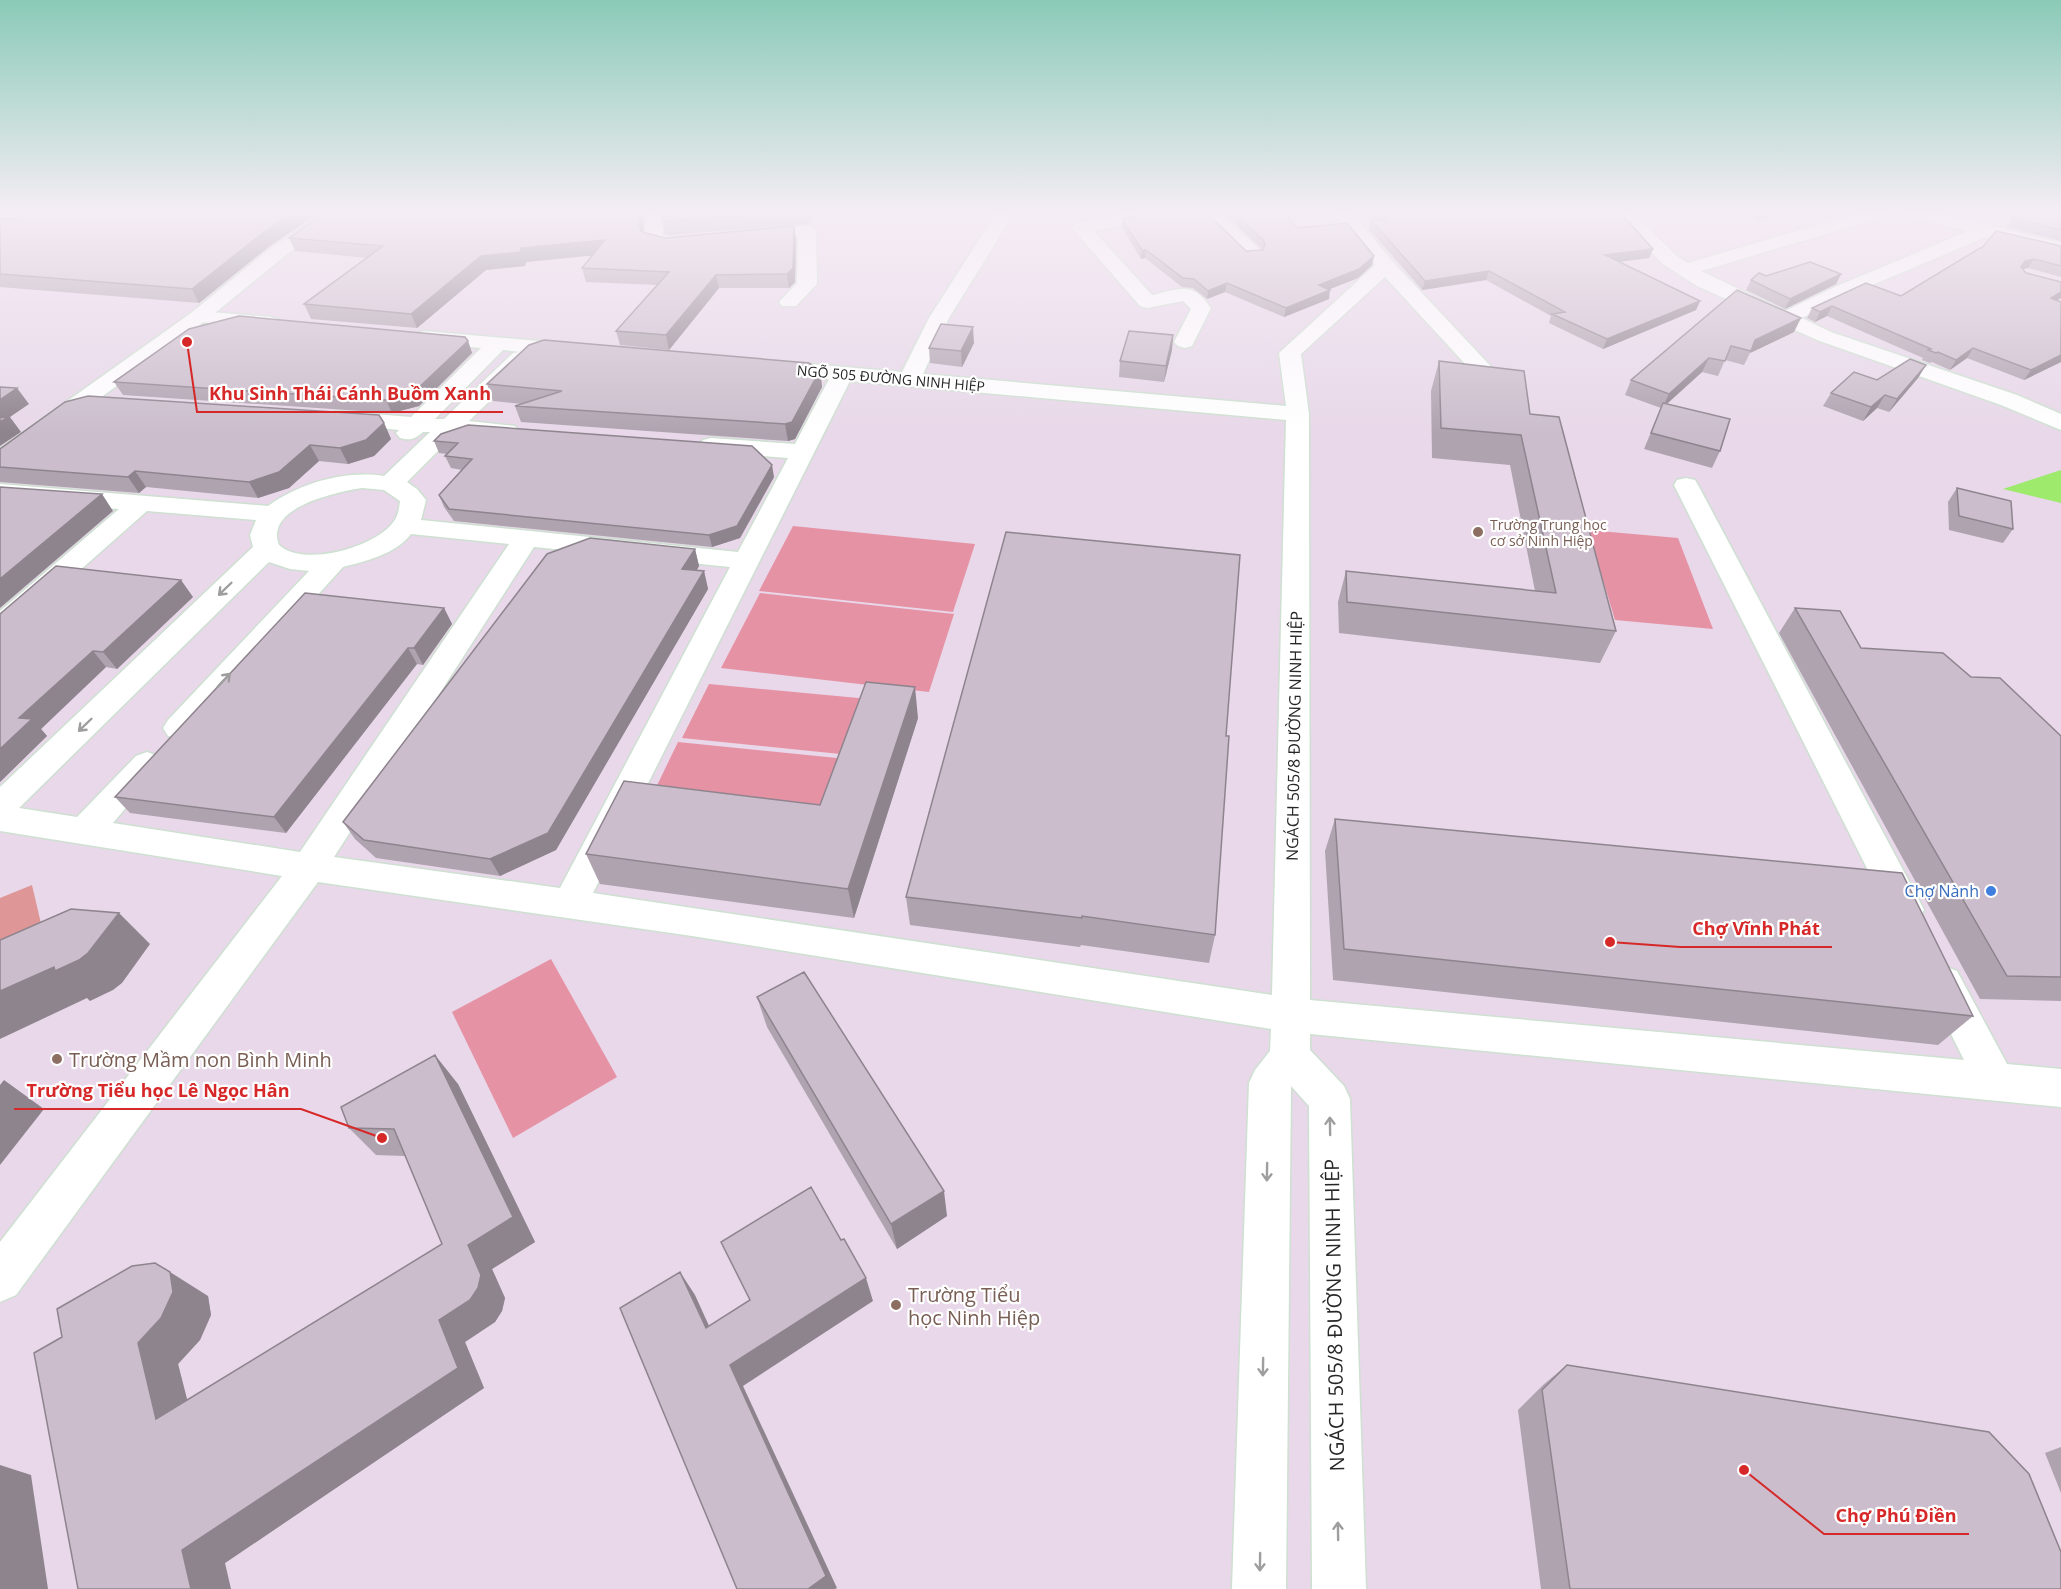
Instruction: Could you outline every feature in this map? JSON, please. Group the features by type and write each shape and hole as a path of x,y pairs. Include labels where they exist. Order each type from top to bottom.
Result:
{"street":[{"path":"0,460 198,317 238,285"},
{"path":"789,302 806,285"},
{"path":"909,380 939,318 960,285"},
{"path":"1133,285 1147,302 1188,294 1201,308 1185,342"},
{"name":"NGÁCH 505/8 ĐƯỜNG NINH HIỆP","path":"1339,1589 1329,1099 1290,1036 1298,414 1290,353 1365,285"},
{"path":"1404,285 1487,374"},
{"path":"1711,285 1824,336 2009,400 2061,423"},
{"path":"1785,319 1855,285"},
{"path":"198,317 290,325"},
{"path":"406,335 593,351"},
{"path":"394,448 498,343"},
{"path":"377,476 401,488 413,500 412,517 406,526 389,540 368,551 333,561 300,562 274,555 267,549 263,541 263,532 275,514 286,505 314,491 377,476 449,426 534,346"},
{"name":"NGÕ 505 ĐƯỜNG NINH HIỆP","path":"760,366 1298,414"},
{"path":"569,905 843,374"},
{"path":"81,401 116,403"},
{"path":"313,417 532,432"},
{"path":"685,443 803,452"},
{"path":"1686,485 1995,1082"},
{"path":"0,492 275,514"},
{"path":"0,626 141,503"},
{"path":"406,526 746,561"},
{"path":"0,1279 309,867 525,540"},
{"path":"0,807 267,549"},
{"path":"85,831 333,561"},
{"path":"0,818 309,867 692,921 1290,1036 2061,1088"},
{"path":"1259,1589 1269,1083 1290,1036"}],"shaded area":[{"path":"2061,470 2061,503 2003,489"},
{"path":"793,526 975,544 953,612 759,591"},
{"path":"1588,530 1678,538 1713,629 1615,620"},
{"path":"760,593 954,614 929,692 721,668"},
{"path":"709,684 869,699 850,755 682,738"},
{"path":"678,742 847,759 826,821 649,802"},
{"path":"32,885 46,945 0,965 0,898"},
{"path":"551,959 617,1077 513,1138 452,1012"}],"building":[{"path":"143,285 197,285 192,289"},
{"path":"330,285 446,285 411,314 304,304"},
{"path":"657,285 708,285 666,335 616,331"},
{"path":"1201,285 1222,285 1208,291"},
{"path":"1232,285 1319,285 1330,290 1286,308"},
{"path":"1515,285 1667,285 1700,301 1607,339 1552,314 1565,312"},
{"path":"1762,285 1818,285 1790,299"},
{"path":"1861,285 1872,285 1901,296 1919,285 2061,285 2061,292 2051,298 2061,302 2061,355 2031,370 1973,348 1956,360 1928,350 1931,349 1832,306 1820,312 1812,308"},
{"path":"1737,290 1801,318 1755,340 1751,351 1731,346 1725,361 1709,358 1669,394 1631,380"},
{"path":"239,316 465,337 468,341 413,393 386,400 114,382 189,329"},
{"path":"941,324 973,327 961,351 929,348"},
{"path":"1129,331 1173,335 1166,366 1120,361"},
{"path":"544,340 809,363 820,370 792,422 785,424 515,406 562,391 487,384 529,345"},
{"path":"1910,359 1926,365 1897,399 1885,395 1871,407 1831,393 1854,372 1877,380"},
{"path":"1439,361 1524,371 1530,414 1559,417 1616,631 1347,602 1346,571 1556,593 1521,435 1441,428"},
{"path":"0,387 17,388 0,400"},
{"path":"88,396 379,415 384,423 366,440 340,448 310,445 279,472 249,482 135,471 128,477 0,467 0,449 65,402"},
{"path":"1663,403 1730,419 1720,451 1651,433"},
{"path":"468,425 752,446 772,465 737,526 709,535 449,509 439,495 472,459 445,456 458,443 434,441 441,434"},
{"path":"0,487 102,494 0,579"},
{"path":"1957,488 2011,501 2013,529 1959,516"},
{"path":"1006,532 1240,555 1226,736 1229,736 1215,935 1082,916 1082,918 906,897"},
{"path":"590,538 695,549 682,569 704,571 548,833 490,859 364,840 343,822 547,554"},
{"path":"56,566 181,580 103,652 93,651 19,718 32,719 0,749 0,614"},
{"path":"305,593 444,608 414,648 408,648 274,817 115,797"},
{"name":"Chợ Nành","path":"1795,608 1840,611 1861,648 1943,653 1971,677 2000,678 2061,736 2061,977 2007,976"},
{"path":"866,682 915,687 848,889 586,854 624,781 820,805"},
{"path":"1335,819 1902,873 1973,1016 1344,949"},
{"path":"71,909 119,913 88,953 79,960 55,971 54,967 0,991 0,940"},
{"path":"804,972 944,1191 891,1224 757,997"},
{"path":"435,1055 513,1217 468,1245 481,1275 478,1288 470,1300 439,1320 458,1368 182,1550 191,1589 78,1589 34,1353 62,1337 57,1309 132,1266 155,1263 170,1272 173,1292 161,1318 138,1343 156,1419 442,1244 394,1129 349,1128 341,1107"},
{"path":"811,1187 866,1278 730,1365 826,1576 808,1589 737,1589 620,1308 680,1272 706,1328 750,1300 721,1242"},
{"path":"1567,1365 1989,1432 2029,1474 2061,1552 2061,1589 1570,1589 1542,1390"}],"place":[{"name":"Khu Sinh Thái Cánh Buồm Xanh","path":"187,342"},
{"name":"Trường Trung học cơ sở Ninh Hiệp","path":"1478,532"},
{"name":"Chợ Nành","path":"1991,891"},
{"name":"Chợ Vĩnh Phát","path":"1610,942"},
{"name":"Trường Mầm non Bình Minh","path":"57,1059"},
{"name":"Trường Tiểu học Lê Ngọc Hân","path":"382,1138"},
{"name":"Trường Tiểu học Ninh Hiệp","path":"896,1305"},
{"name":"Chợ Phú Điền","path":"1744,1470"}]}
